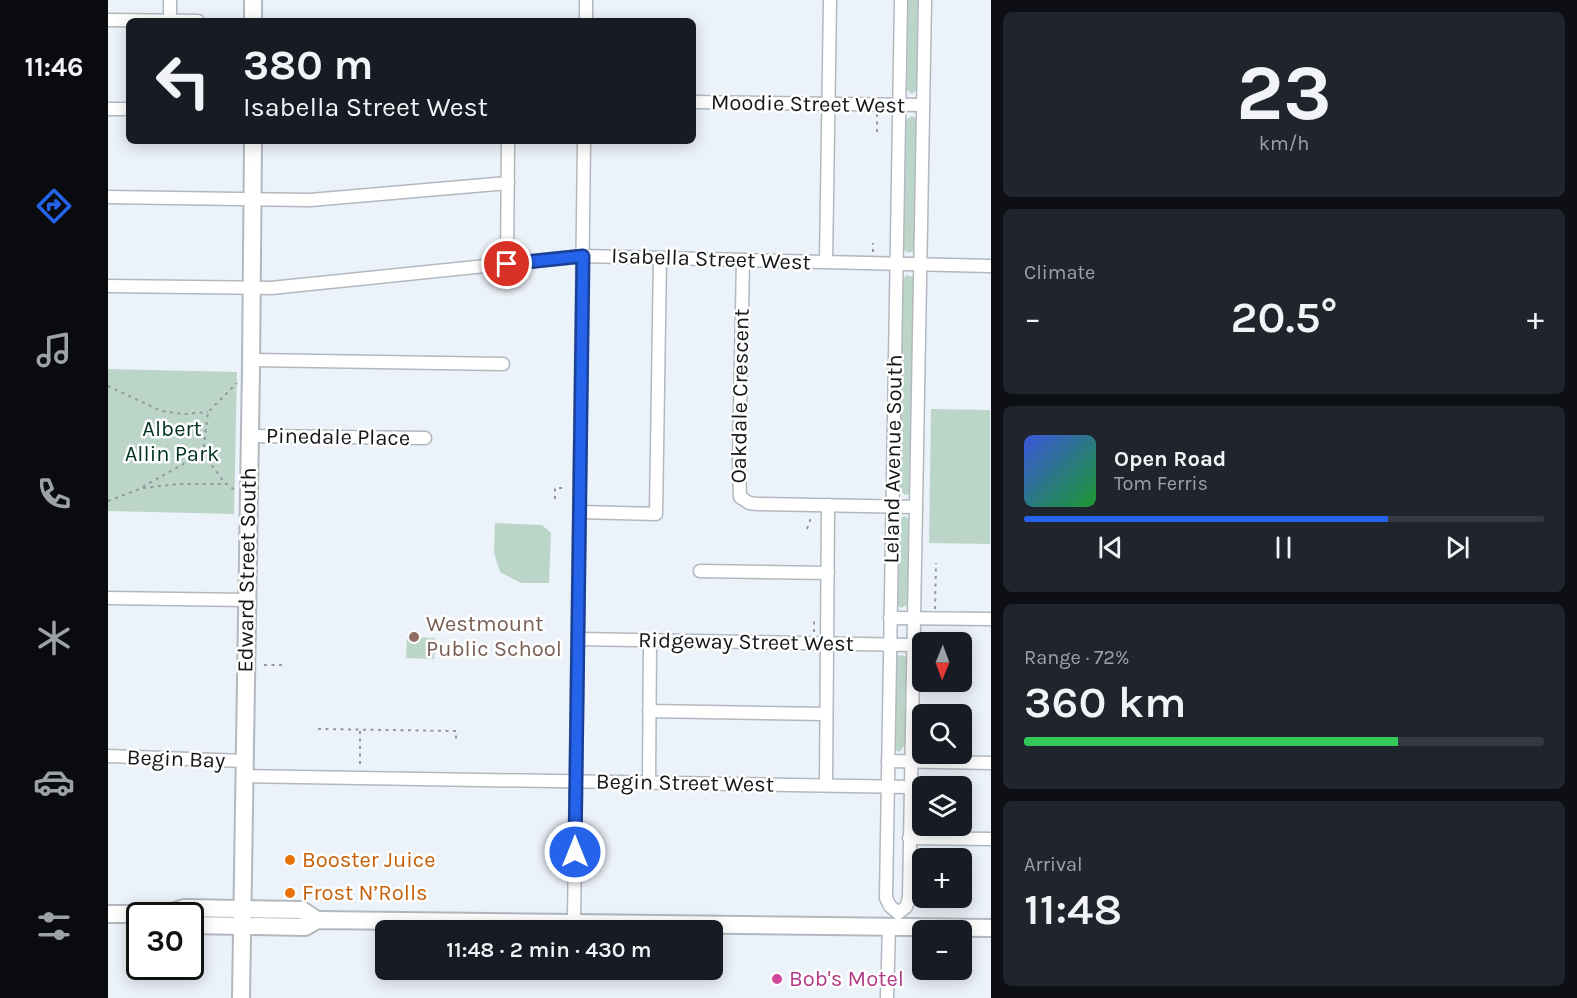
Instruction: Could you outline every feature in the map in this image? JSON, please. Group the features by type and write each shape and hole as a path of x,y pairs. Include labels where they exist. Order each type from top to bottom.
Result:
{"main road":[{"path":"253,0 253,18"},
{"name":"Edward Street South","path":"241,998 253,144"},
{"path":"204,908 302,910 317,920"},
{"path":"108,914 126,914"},
{"path":"204,926 305,927 317,920 375,921"},
{"path":"723,923 895,922 990,928"}],"street":[{"path":"170,0 170,18"},
{"path":"586,0 586,18"},
{"path":"826,262 830,0"},
{"name":"Leland Avenue South","path":"887,998 895,922 886,898 901,0"},
{"name":"Leland Avenue South","path":"914,632 925,0"},
{"path":"108,20 126,20"},
{"name":"Moodie Street West","path":"696,102 923,105"},
{"path":"108,108 126,109"},
{"path":"507,264 508,144"},
{"path":"574,920 584,144"},
{"path":"108,197 335,199 508,183"},
{"name":"Isabella Street West","path":"108,286 252,289 583,256 990,266"},
{"path":"580,512 656,514 660,258"},
{"name":"Oakdale Crescent","path":"743,260 738,494 740,498 749,503 916,507"},
{"path":"251,364 503,364"},
{"name":"Pinedale Place","path":"250,436 425,438"},
{"path":"826,785 828,506"},
{"path":"700,571 828,573"},
{"path":"108,598 246,600"},
{"path":"890,618 990,619"},
{"name":"Ridgeway Street West","path":"578,639 912,645"},
{"path":"649,783 650,640"},
{"name":"Leland Avenue South","path":"895,922 906,907 909,898 912,692"},
{"path":"650,711 826,714"},
{"name":"Begin Bay","path":"108,756 244,768"},
{"path":"888,761 990,763"},
{"name":"Begin Street West","path":"244,768 575,782 910,787"},
{"path":"909,838 990,839"}],"path":[{"path":"877,104 877,135"},
{"path":"248,501 227,484 203,453 208,412 251,364"},
{"path":"108,387 161,411 184,414 208,412"},
{"path":"108,501 141,488 203,453"},
{"path":"141,488 179,484 227,484"},
{"path":"555,499 555,488 565,488"},
{"path":"935,618 936,563"},
{"path":"814,616 814,643"},
{"path":"264,665 286,665"},
{"path":"318,729 456,731 456,739"},
{"path":"360,730 360,764"}],"green space":[{"path":"908,0 919,0 917,90 912,94 907,90"},
{"path":"912,116 917,119 918,123 915,250 909,253 904,250 906,123 907,119"},
{"path":"906,275 914,277 911,490 905,495 900,490 902,282"},
{"name":"Albert Allin Park","path":"108,369 237,372 234,514 108,511"},
{"path":"931,409 990,410 990,544 929,543"},
{"path":"905,516 908,519 909,598 907,605 901,608 896,604 897,520"},
{"path":"495,523 542,525 551,533 549,583 521,583 500,572 494,553"},
{"path":"407,637 435,638 434,659 406,658"},
{"path":"899,655 905,656 906,659 905,744 900,752 893,746 895,659"}],"place":[{"name":"Westmount Public School","path":"414,637"},
{"name":"Booster Juice","path":"290,860"},
{"name":"Frost N’Rolls","path":"290,893"},
{"name":"Bob's Motel","path":"777,979"}],"route":[{"path":"507,264 583,256 575,852"}]}
